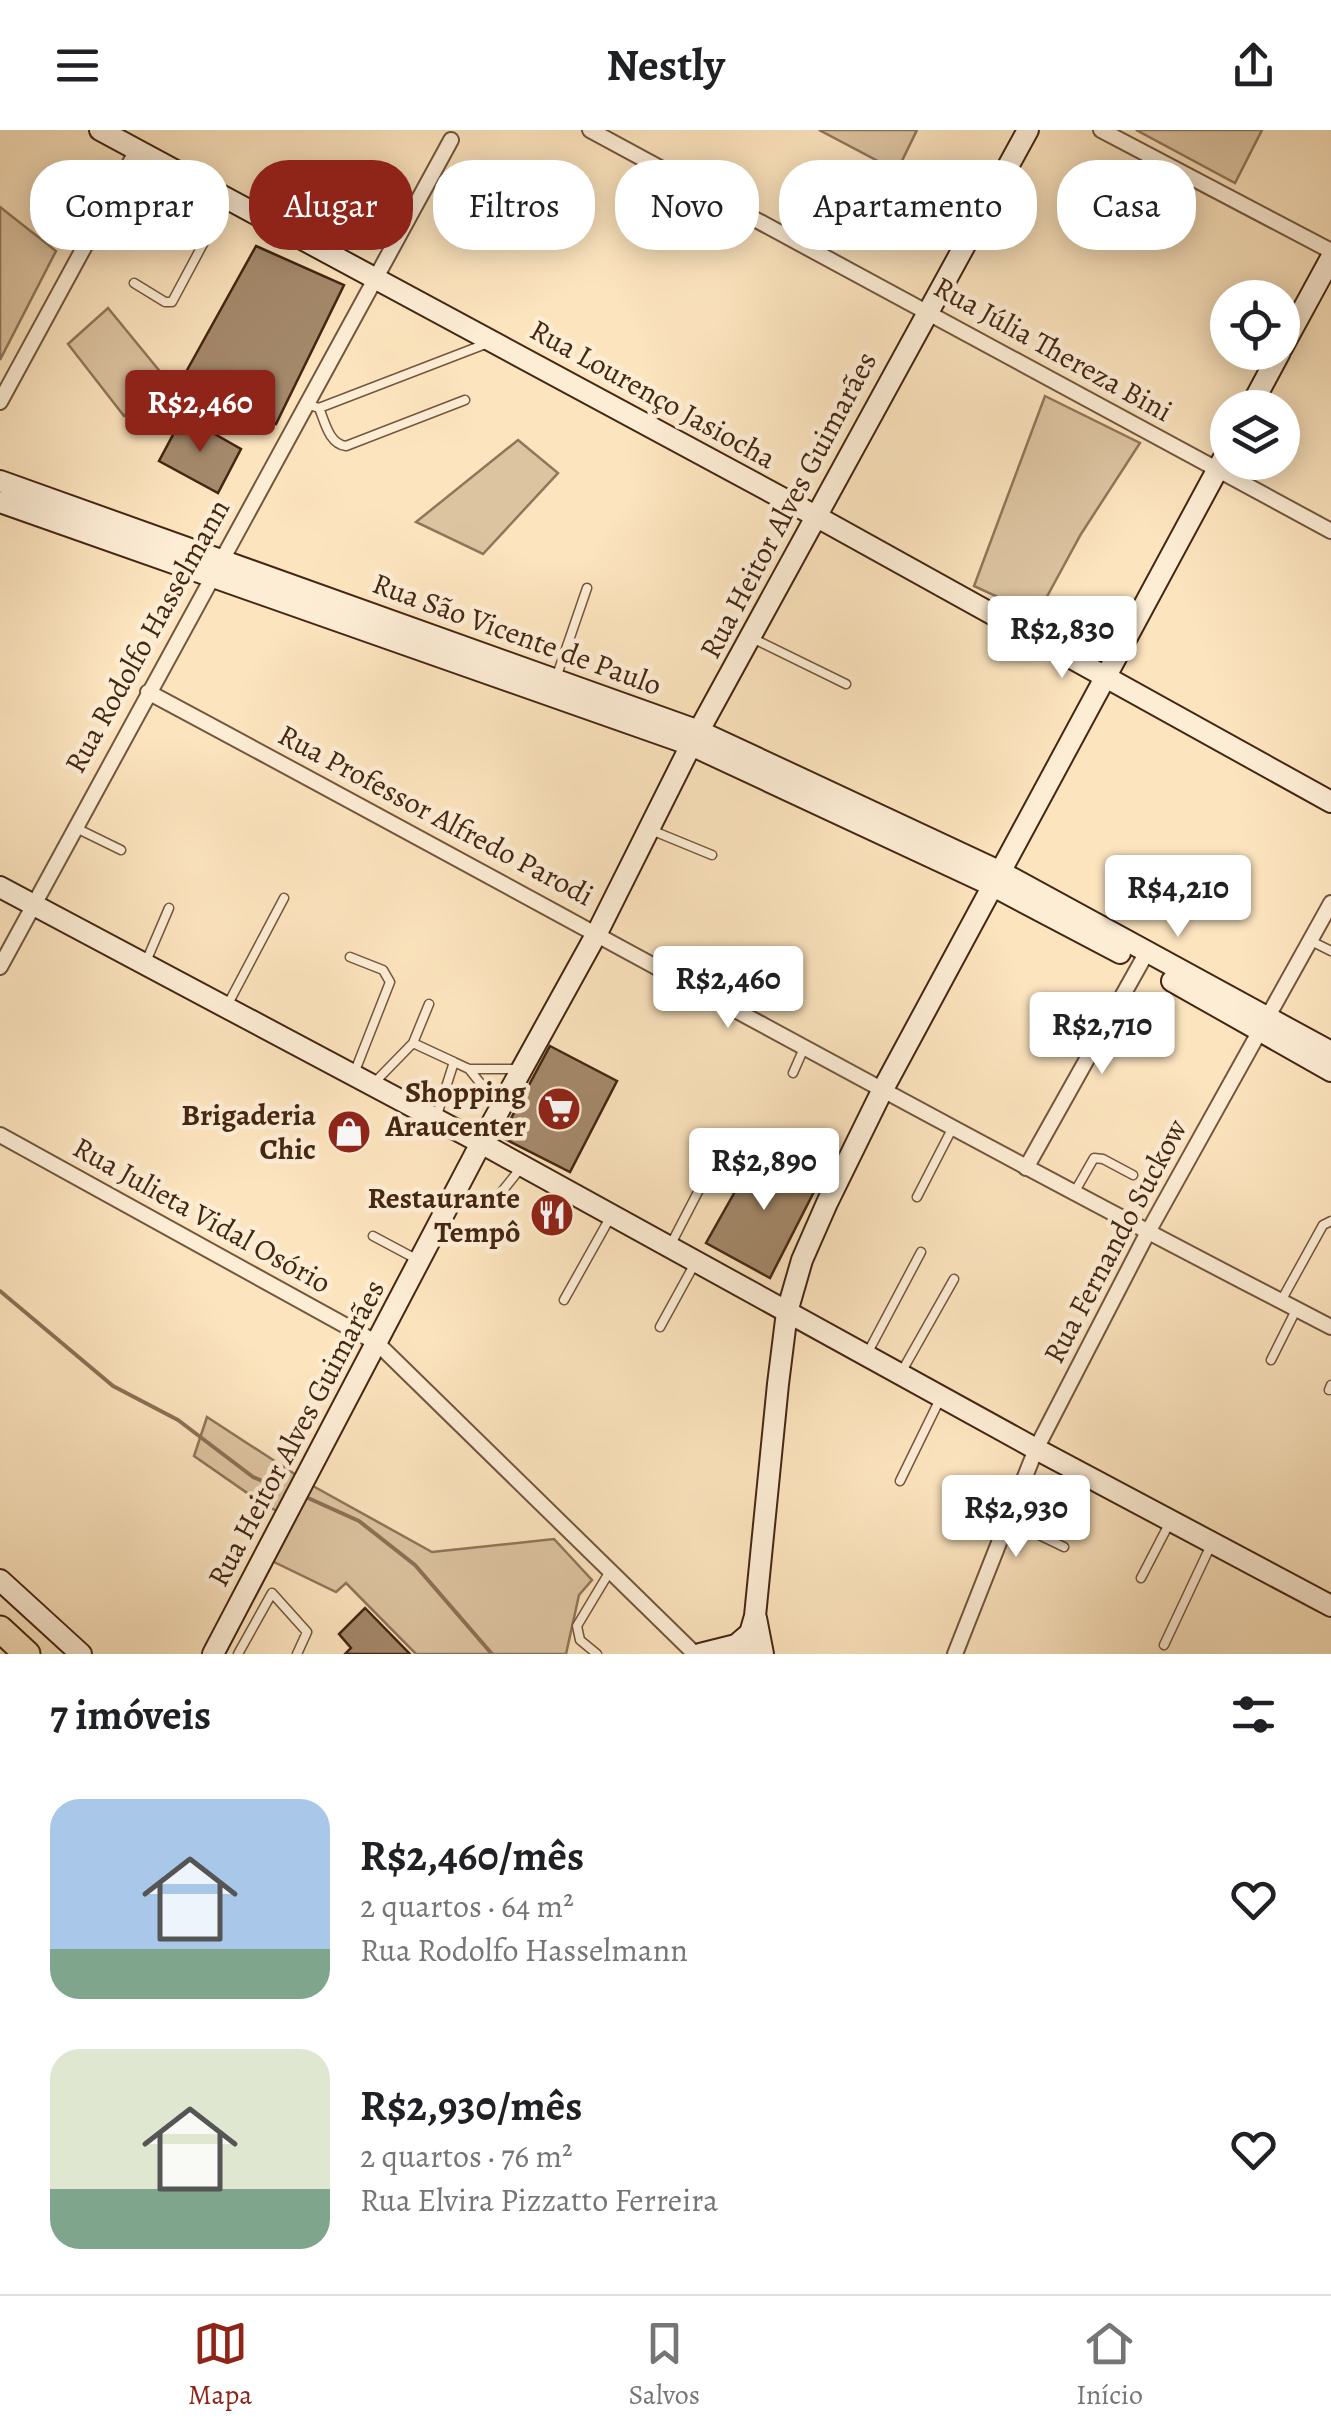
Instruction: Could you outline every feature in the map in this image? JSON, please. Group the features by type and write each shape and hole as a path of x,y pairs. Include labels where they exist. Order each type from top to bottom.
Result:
{"highway":[{"path":"0,1629 27,1654"}],"street":[{"name":"Rua Lourenço Jasiocha","path":"100,130 155,160"},
{"name":"Rua Júlia Thereza Bini","path":"590,130 1210,465"},
{"name":"Rua Heitor Alves Guimarães","path":"213,1654 597,932 695,738 1028,130"},
{"path":"1101,130 1331,254 1300,314"},
{"name":"Rua Rodolfo Hasselmann","path":"0,967 216,567 312,406 451,140"},
{"path":"0,402 137,150"},
{"name":"Rua Lourenço Jasiocha","path":"229,201 816,517 1331,802"},
{"path":"744,1654 753,1624 787,1312 802,1260 882,1092 1211,480"},
{"name":"Rua Júlia Thereza Bini","path":"1237,480 1331,531"},
{"name":"Rua São Vicente de Paulo","path":"0,482 216,567 695,738"},
{"name":"Rua São Vicente de Paulo","path":"0,502 216,567 555,680 695,738 997,879 1264,1026"},
{"name":"Rua Professor Alfredo Parodi","path":"148,692 597,932 882,1092 1331,1327"},
{"path":"0,887 436,1119 1036,1449 1331,1606"},
{"name":"Rua Fernando Suckow","path":"954,1654 1036,1449 1148,1232 1331,903"},
{"path":"1026,1168 1144,958"},
{"path":"1264,1026 1331,1052"},
{"path":"1264,1026 1331,1071"},
{"name":"Rua Julieta Vidal Osório","path":"0,1135 377,1343 694,1650"},
{"path":"0,1580 81,1654"},
{"path":"694,1650 736,1644 753,1624"},
{"path":"753,1624 764,1654"}],"lane":[{"path":"134,283 172,302 199,250"},
{"path":"465,400 346,446 332,438 312,406 492,341"},
{"path":"555,680 587,588"},
{"path":"750,638 846,684"},
{"path":"74,828 121,850"},
{"path":"649,829 712,855"},
{"path":"226,1008 284,898"},
{"path":"144,964 169,908"},
{"path":"1311,940 1331,951"},
{"path":"350,957 383,970 390,982 362,1080"},
{"path":"362,1080 412,1044 428,1004"},
{"path":"412,1044 469,1068 522,1069"},
{"path":"793,1073 804,1048"},
{"path":"436,1119 454,1062"},
{"path":"469,1068 501,1108"},
{"path":"917,1197 952,1129"},
{"path":"669,1246 716,1157"},
{"path":"1074,1194 1094,1158 1104,1158 1133,1175"},
{"path":"456,1192 484,1201 496,1199 522,1166"},
{"path":"564,1300 612,1215"},
{"path":"1281,1301 1323,1225 1331,1221"},
{"path":"373,1236 420,1261"},
{"path":"866,1355 921,1252"},
{"path":"660,1326 696,1261"},
{"path":"900,1374 954,1280"},
{"path":"1271,1360 1296,1309"},
{"path":"900,1481 941,1396"},
{"path":"1008,1520 1064,1547"},
{"path":"1141,1578 1170,1520"},
{"path":"1164,1645 1213,1542"},
{"path":"597,1654 580,1640 577,1626 610,1570"},
{"path":"238,1654 270,1593 275,1593 308,1634 297,1654"},
{"path":"672,1654 694,1650"}],"shaded area":[{"path":"819,130 917,130 902,160 876,160"},
{"path":"1136,130 1262,130 1235,183"},
{"path":"0,207 30,231 30,250 56,251 0,360"},
{"path":"108,308 167,380 124,416 68,344"},
{"path":"1045,396 1140,443 1081,534 1037,615 974,586"},
{"path":"518,440 558,473 483,554 416,522"},
{"path":"207,1417 313,1486 432,1552 554,1539 592,1580 579,1595 566,1654 416,1654 346,1583 336,1592 272,1561 295,1520 263,1504 194,1456"}],"building":[{"path":"254,250 265,250 344,285 276,424 186,372"},
{"path":"183,416 241,449 218,493 159,461"},
{"name":"Shopping Araucenter","path":"550,1046 617,1081 570,1172 501,1137"},
{"path":"759,1149 821,1178 770,1278 706,1243"},
{"path":"365,1608 410,1654 345,1654 351,1648 339,1634"}],"waterway":[{"path":"0,1291 113,1386 178,1420 253,1477 274,1486"},
{"path":"308,1498 359,1521 415,1565 492,1654"}],"place":[{"name":"Shopping Araucenter","path":"559,1109"},
{"name":"Brigaderia Chic","path":"349,1132"},
{"name":"Restaurante Tempô","path":"552,1215"}]}
